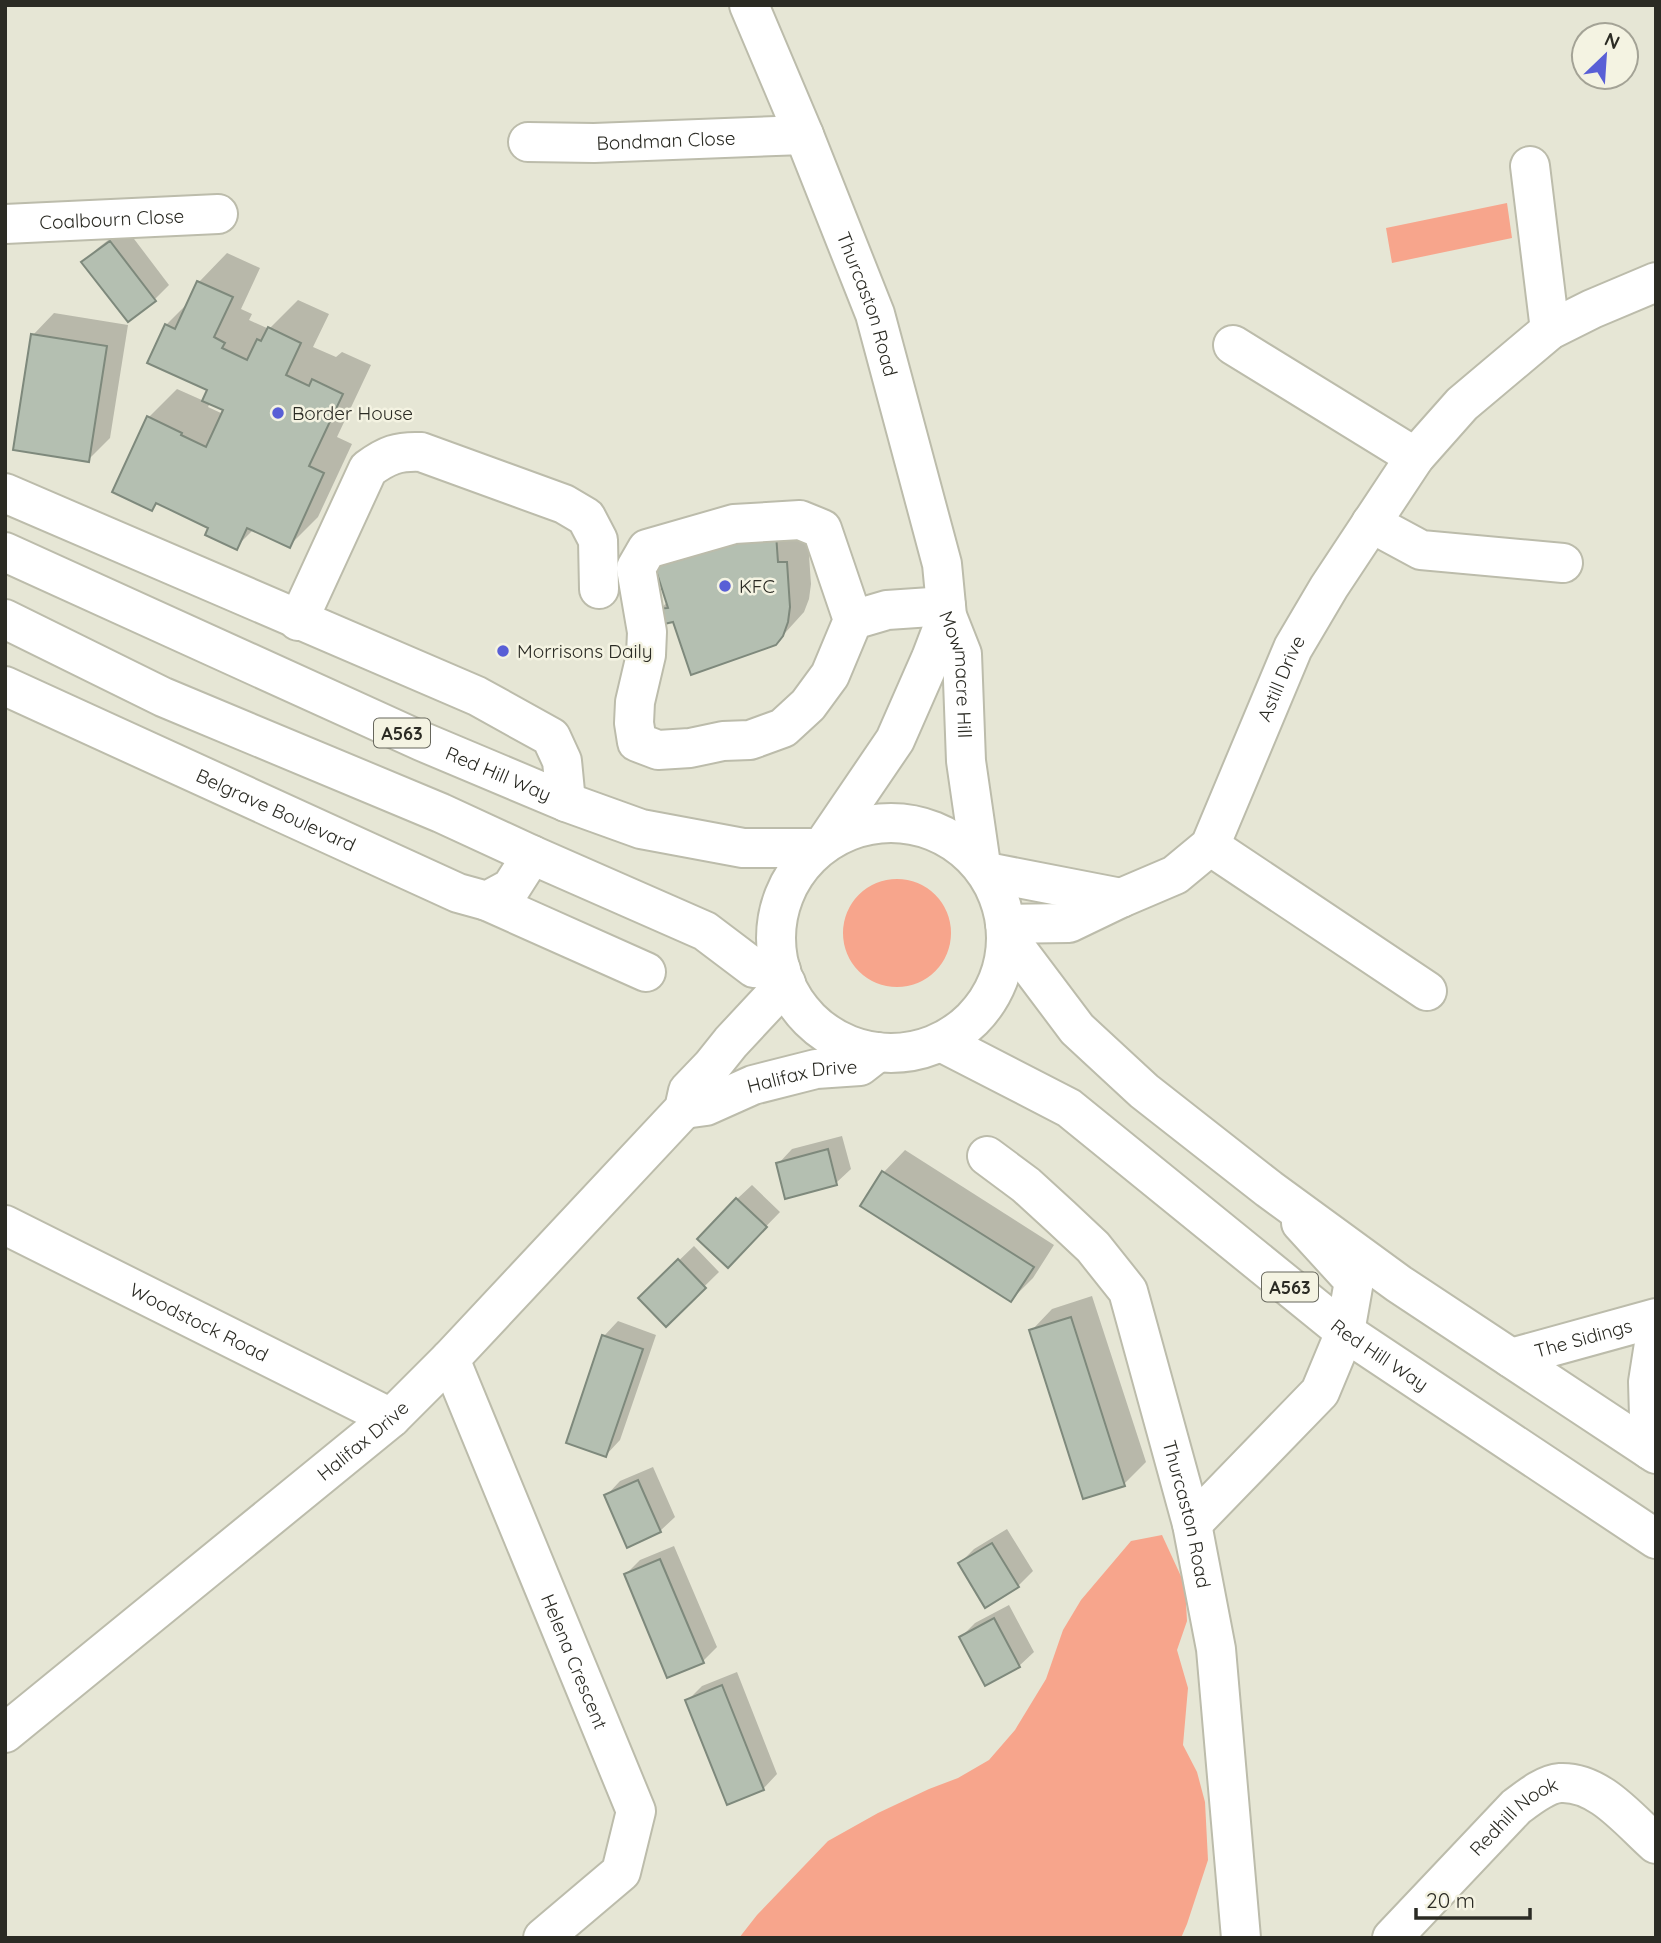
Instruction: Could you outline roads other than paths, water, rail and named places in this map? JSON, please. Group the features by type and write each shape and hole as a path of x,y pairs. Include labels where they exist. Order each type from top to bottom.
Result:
{"main road":[{"name":"Thurcaston Road","path":"749,5 875,314 942,564 947,611"},
{"name":"Bondman Close","path":"528,142 594,143 804,135"},
{"path":"1530,166 1550,330"},
{"name":"Coalbourn Close","path":"5,224 218,214"},
{"name":"Astill Drive","path":"1006,930 1069,923 1175,874 1210,846 1293,648 1329,587 1415,457 1462,404 1550,330 1656,282"},
{"path":"1233,345 1415,457"},
{"path":"298,621 368,469 383,458 402,452 421,452 564,504 586,517 598,540 599,589"},
{"path":"5,493 477,696 551,737 562,761 566,802"},
{"path":"800,520 822,529 853,620 830,675 808,705 783,728 750,740 723,741 690,748 658,750 637,742 635,702 646,655 647,632 636,568 647,549 734,524 800,520"},
{"path":"1371,523 1420,550 1563,563"},
{"name":"Red Hill Way","path":"5,552 421,741 566,802 641,829 743,848 822,846"},
{"path":"853,620 887,610 947,611"},
{"name":"Mowmacre Hill","path":"822,846 895,740 947,611"},
{"name":"Mowmacre Hill","path":"947,611 961,654 966,761 984,869"},
{"path":"5,620 163,697 441,813 705,931 754,968 783,976"},
{"name":"Belgrave Boulevard","path":"5,686 458,894 487,901 646,972"},
{"path":"890,822 924,827 956,842 984,869 1001,903 1006,930 1003,969 989,999 968,1023 941,1042 921,1049 878,1052 852,1046 828,1034 807,1016 783,976 776,937 781,904 795,874 822,846 856,828 890,822"},
{"path":"1210,846 1427,990"},
{"path":"487,901 511,888 532,855"},
{"path":"984,869 1121,898"},
{"path":"1006,930 1077,1029 1144,1091 1269,1189 1399,1284 1653,1452"},
{"name":"Halifax Drive","path":"5,1733 391,1418 450,1359 684,1109 688,1091 711,1067 783,976"},
{"name":"Red Hill Way","path":"941,1042 1069,1108 1345,1332 1656,1539"},
{"name":"Halifax Drive","path":"684,1109 706,1107 753,1085 806,1071 860,1066 878,1052"},
{"name":"Thurcaston Road","path":"987,1156 1026,1185 1069,1224 1093,1247 1128,1291 1192,1524 1216,1649 1241,1938"},
{"path":"1192,1524 1320,1392 1345,1332 1354,1281 1269,1189"},
{"name":"Woodstock Road","path":"5,1226 391,1418"},
{"name":"The Sidings","path":"1511,1358 1656,1318"},
{"name":"The Sidings","path":"1653,1452 1648,1382 1656,1331"},
{"name":"Helena Crescent","path":"450,1359 636,1811 621,1872 543,1938"},
{"name":"Redhill Nook","path":"1392,1938 1516,1807 1537,1792 1558,1783 1588,1787 1613,1805 1656,1844"}],"place":[{"name":"Border House","path":"278,413"},
{"name":"KFC","path":"725,586"},
{"name":"Morrisons Daily","path":"503,651"}]}
